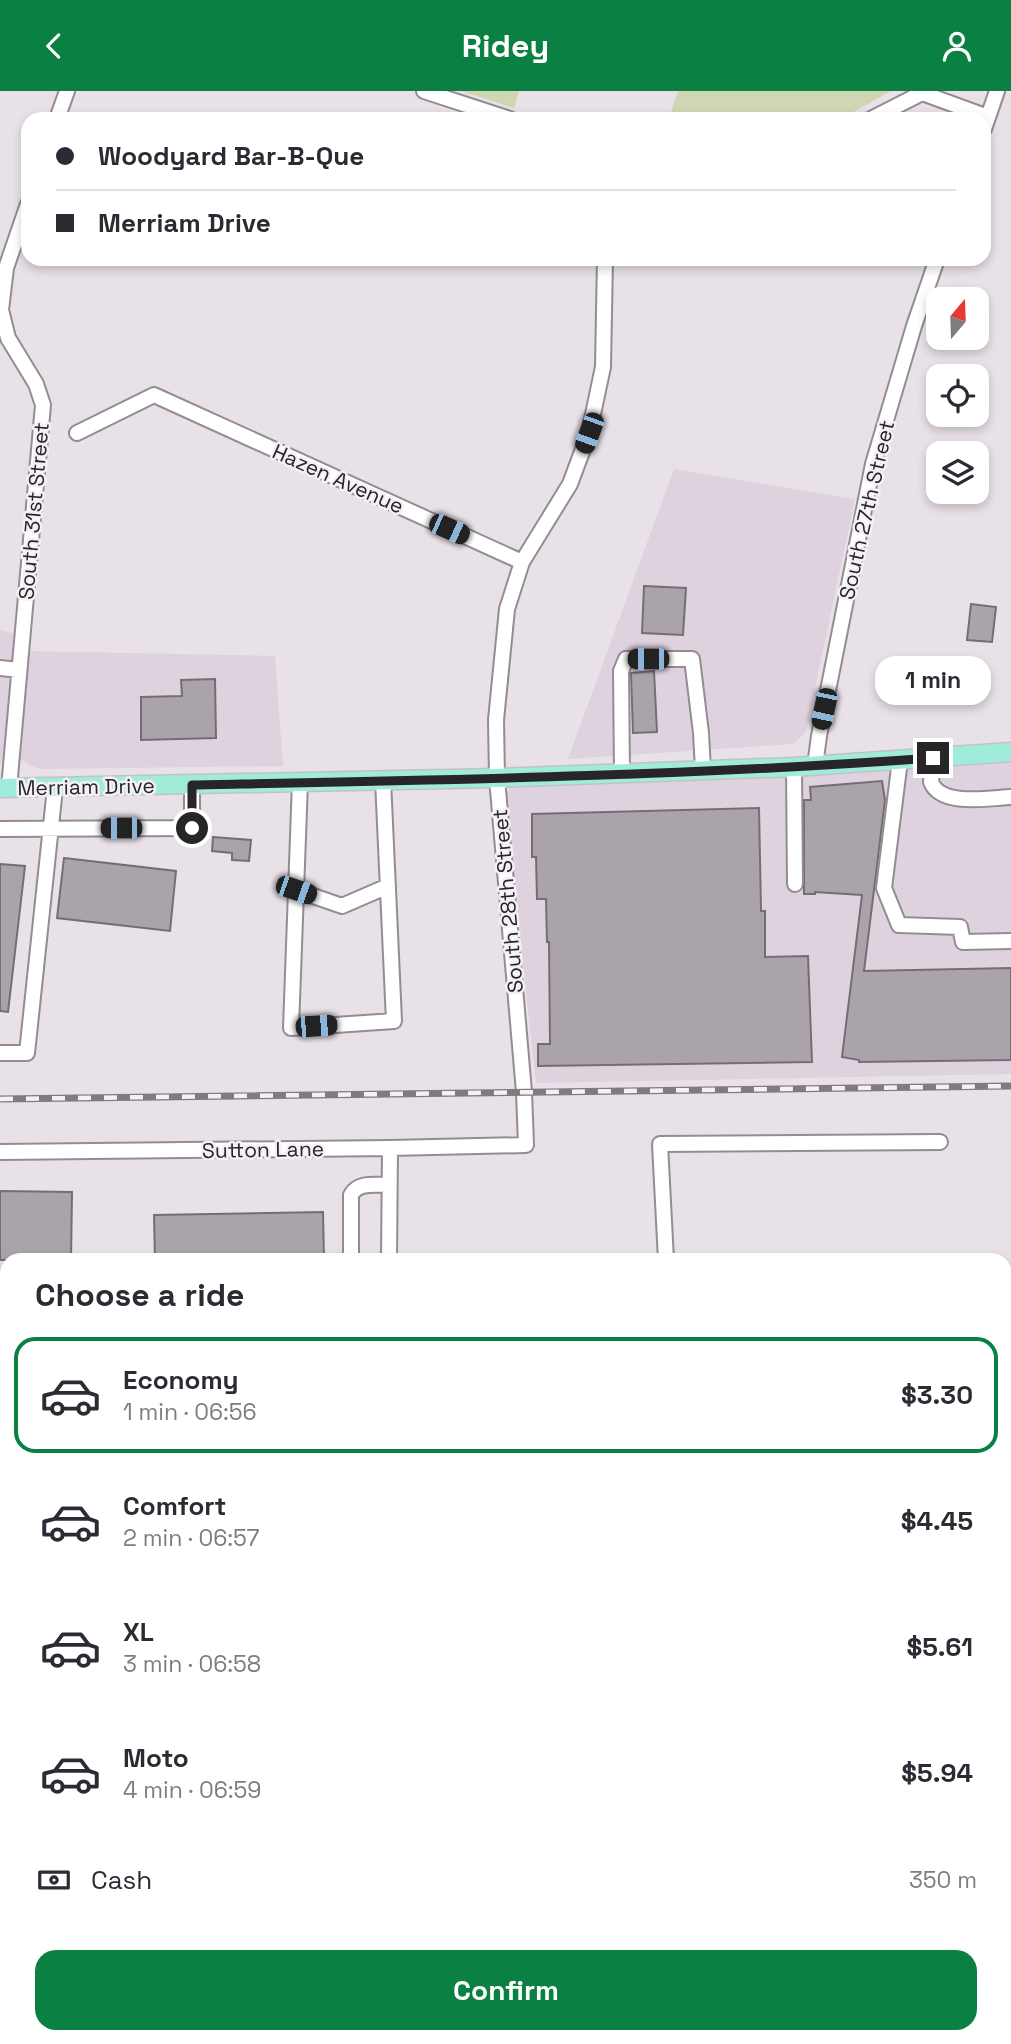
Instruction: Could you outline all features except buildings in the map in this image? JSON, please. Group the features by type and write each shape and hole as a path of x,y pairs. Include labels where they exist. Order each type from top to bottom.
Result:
{"main road":[{"name":"Merriam Drive","path":"4,788 497,778 815,766 1011,752"}],"street":[{"path":"60,112 67,91"},
{"path":"424,91 488,112"},
{"path":"990,112 997,91"},
{"path":"884,112 921,92 963,112"},
{"name":"South 31st Street","path":"4,788 15,718 43,405 36,384 8,338 1,310 6,268 21,224"},
{"name":"South 28th Street","path":"526,1145 523,1079 497,778 496,720 507,609 522,562 570,484 589,433 603,367 605,266"},
{"name":"South 27th Street","path":"815,766 818,736 873,464 935,266"},
{"name":"Hazen Avenue","path":"77,432 154,395 522,562"},
{"path":"622,773 621,671 626,659 692,659 704,770"},
{"path":"0,668 19,670"},
{"path":"0,715 15,718"},
{"path":"933,758 931,782 940,795 976,799 1011,797"},
{"path":"900,760 884,888 899,925 960,927 963,942 1011,941"},
{"path":"794,767 795,884"},
{"path":"300,782 291,1028 394,1021 383,780"},
{"path":"0,829 192,828 192,785"},
{"path":"0,1053 27,1053 55,787"},
{"path":"296,890 342,906 388,885"},
{"path":"666,1253 660,1144 940,1142"},
{"name":"Sutton Lane","path":"0,1152 526,1145"},
{"path":"389,1253 390,1148"},
{"path":"351,1253 353,1191 358,1187 388,1185"}],"shaded area":[{"path":"674,469 855,499 806,731 792,744 568,759"},
{"path":"0,630 16,634 5,755 0,765"},
{"path":"26,651 275,656 283,766 40,769 31,766 20,759 19,753"},
{"path":"1011,756 1011,1074 536,1083 505,801 510,788 518,784"}],"green space":[{"path":"461,91 519,91 514,108"},
{"path":"678,91 891,91 854,112 671,112"}],"railway":[{"path":"0,1099 1011,1086"}],"route":[{"path":"192,828 192,785 497,778 815,766 933,758"}]}
